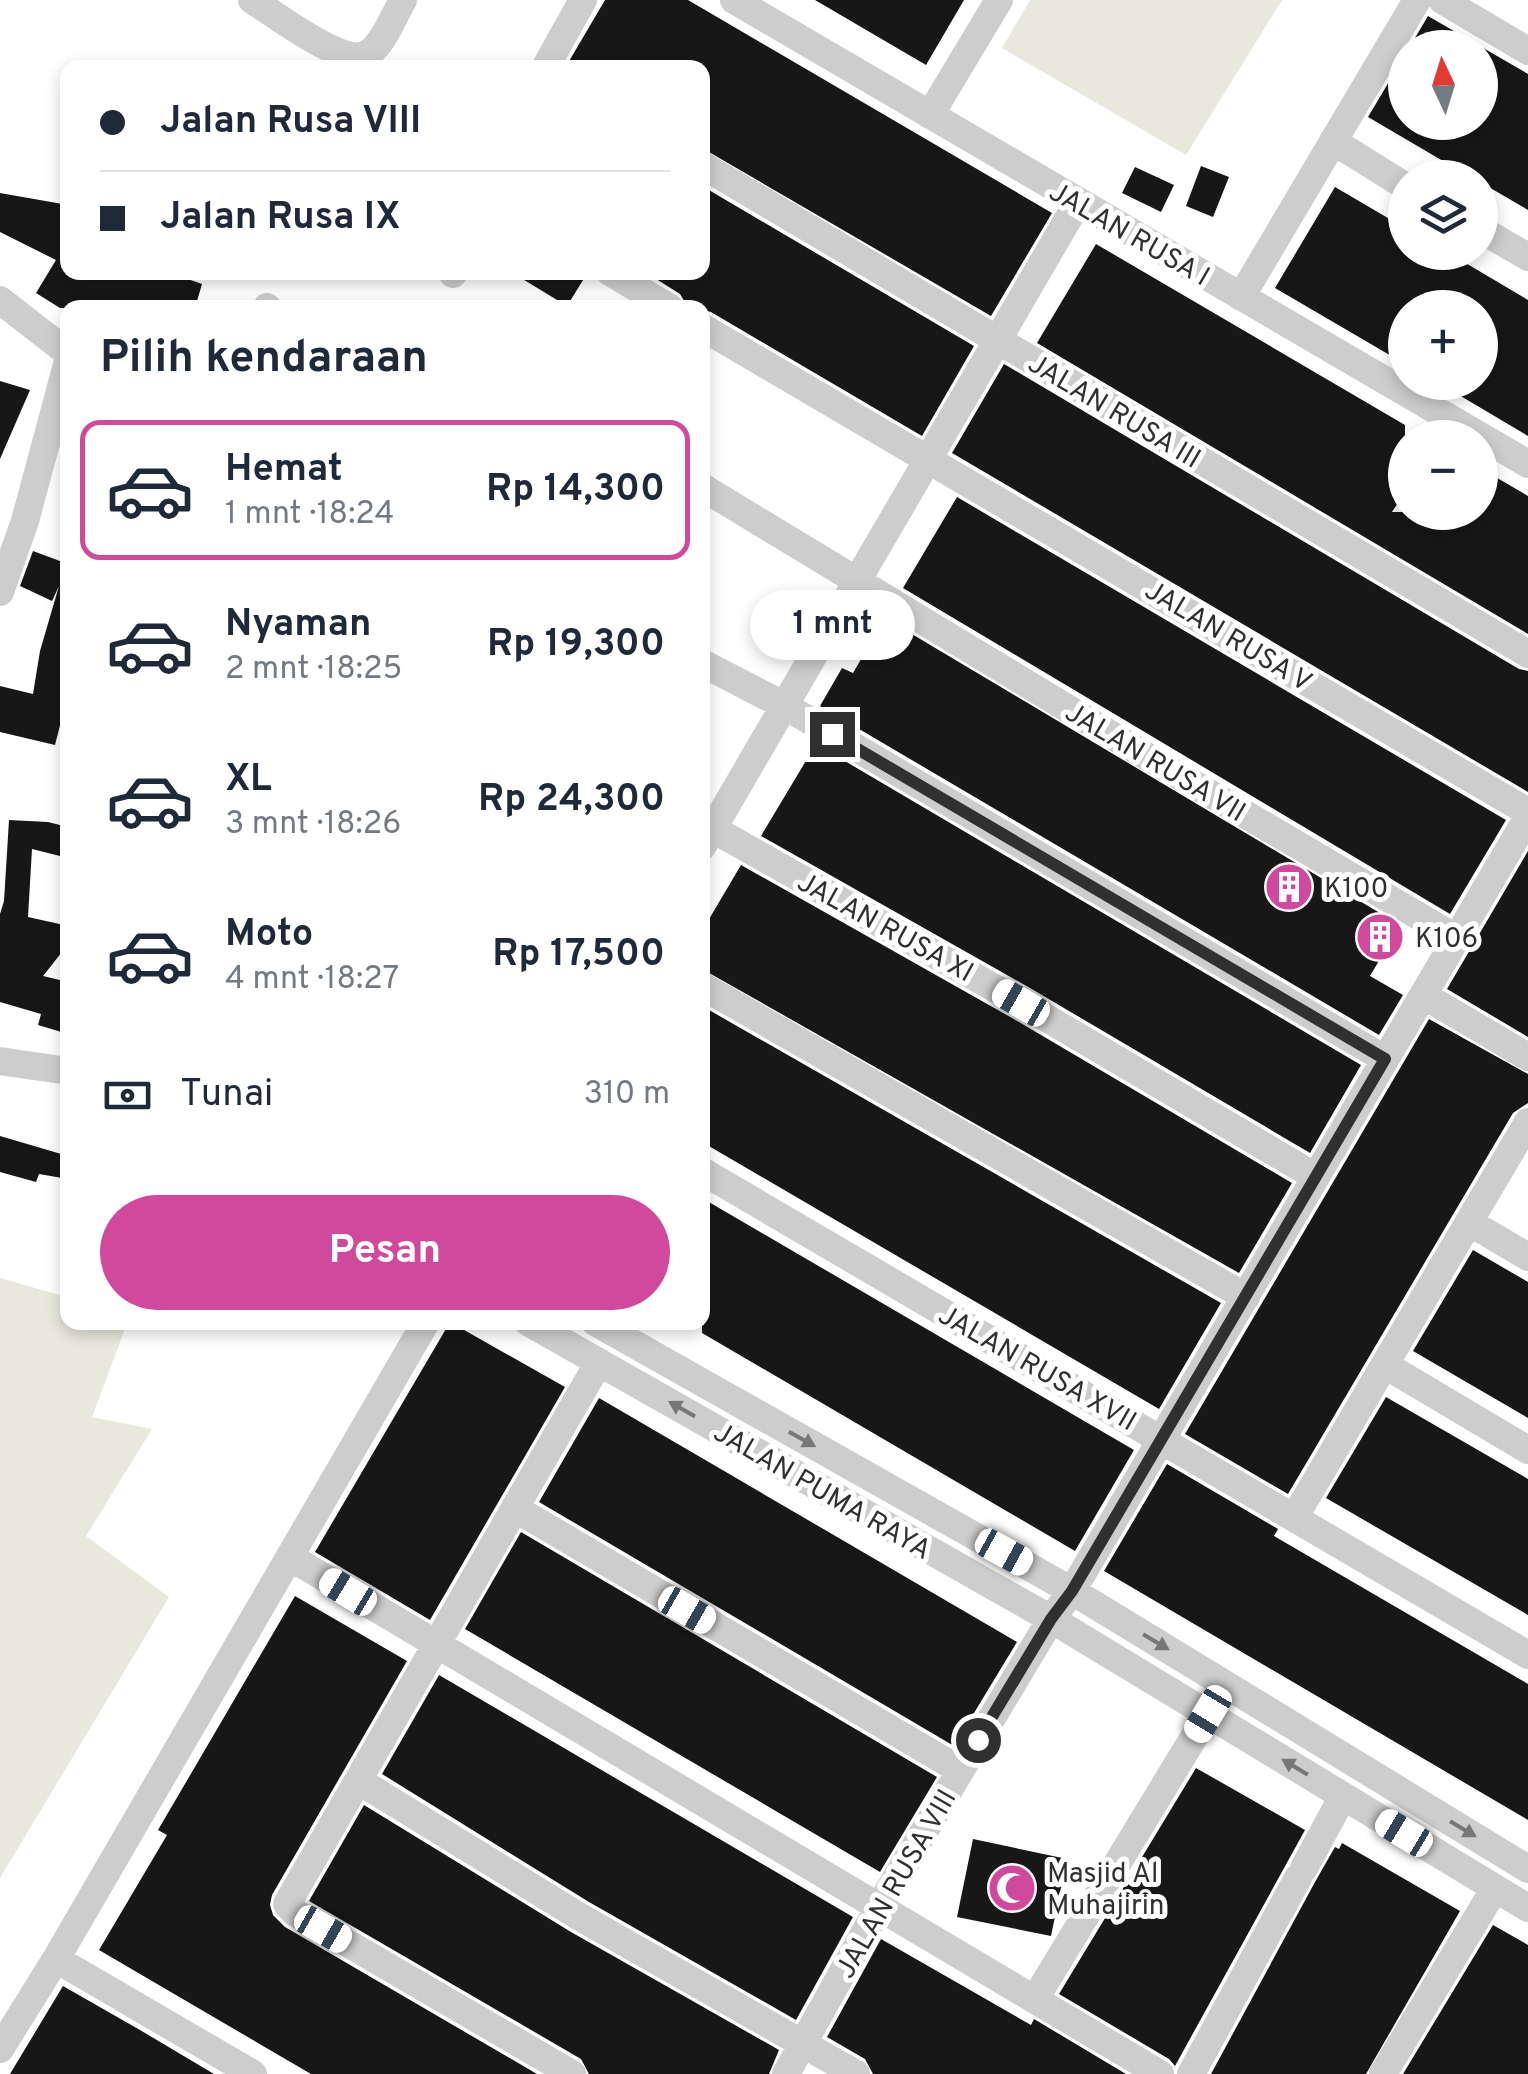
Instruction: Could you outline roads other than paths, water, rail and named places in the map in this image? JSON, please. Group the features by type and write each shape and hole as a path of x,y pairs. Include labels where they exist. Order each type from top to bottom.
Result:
{"street":[{"path":"252,0 338,54 350,57 367,54 375,47 403,0"},
{"path":"549,60 583,0"},
{"name":"JALAN RUSA I","path":"734,0 1528,464"},
{"path":"930,115 1000,0"},
{"path":"1240,297 1417,0"},
{"path":"1442,0 1528,51"},
{"path":"1333,141 1388,175"},
{"name":"JALAN RUSA III","path":"710,170 1528,654"},
{"path":"710,835 1078,202"},
{"path":"1498,240 1528,257"},
{"path":"623,280 657,300"},
{"path":"0,300 60,347"},
{"name":"JALAN RUSA V","path":"710,332 1528,814"},
{"path":"0,592 25,520 60,391"},
{"name":"JALAN RUSA VII","path":"710,491 1456,938"},
{"path":"710,667 784,706 1385,1059"},
{"name":"JALAN RUSA VIII","path":"786,2074 879,1907 1051,1619 1072,1591 1528,814"},
{"name":"JALAN RUSA XI","path":"710,839 1038,1012 1316,1177"},
{"path":"710,991 1246,1297"},
{"path":"1423,995 1528,1056"},
{"path":"0,1061 60,1070"},
{"path":"1294,1518 1528,1122"},
{"name":"JALAN RUSA XVII","path":"710,1176 1528,1655"},
{"path":"1469,1222 1528,1257"},
{"path":"0,2049 421,1330"},
{"name":"JALAN PUMA RAYA","path":"542,1330 1051,1619 1528,1908"},
{"name":"JALAN PUMA RAYA","path":"609,1330 1072,1591 1528,1868"},
{"path":"572,2074 289,1908 289,1896 598,1362"},
{"path":"1385,1365 1528,1450"},
{"path":"516,1509 960,1770"},
{"path":"290,1557 1160,2074"},
{"path":"1035,1999 1208,1714"},
{"path":"359,1781 580,1917 856,2074"},
{"path":"1190,2074 1343,1796"},
{"path":"1383,2074 1495,1888"},
{"path":"56,1959 253,2074"}],"place":[{"name":"K100","path":"1289,887"},
{"name":"K106","path":"1380,937"},
{"name":"Masjid Al Muhajirin","path":"1012,1888"}]}
